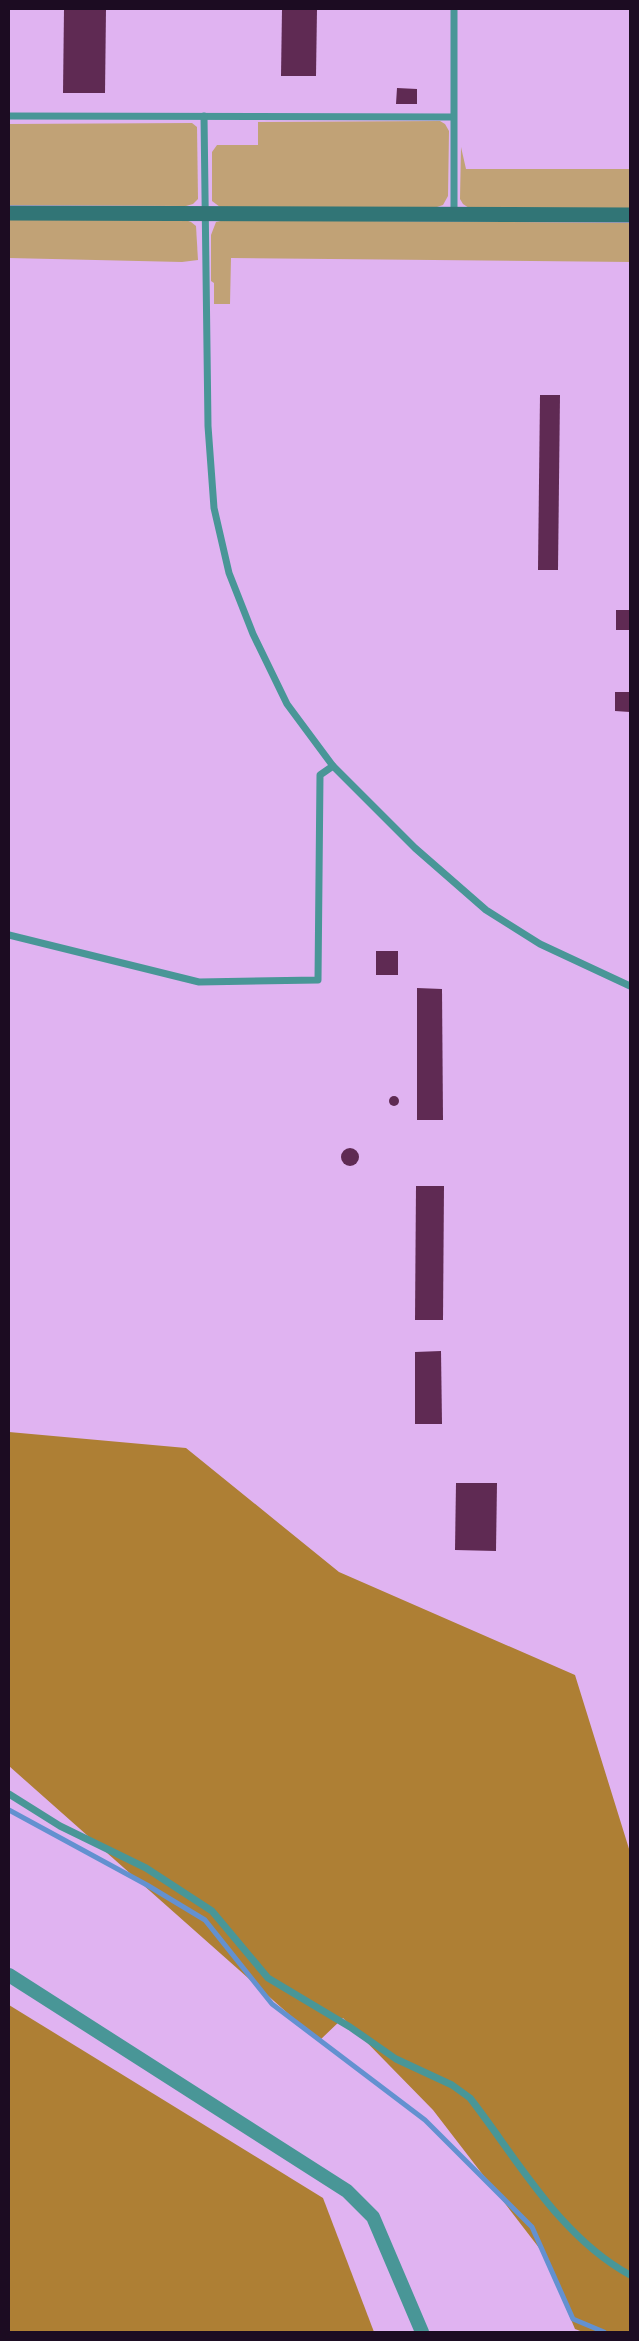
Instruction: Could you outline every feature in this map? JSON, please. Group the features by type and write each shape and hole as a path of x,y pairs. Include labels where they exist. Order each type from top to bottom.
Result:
{"street":[{"path":"9,213 630,215"},
{"path":"9,1976 347,2191 372,2217 422,2332"}],"lane":[{"path":"454,9 454,215"},
{"path":"9,116 453,117"},
{"path":"204,116 208,426 214,508 229,573 253,634 287,704 333,766 415,848 486,910 540,944 630,986"},
{"path":"9,935 199,982 318,980 320,775 333,766"},
{"path":"9,1794 60,1826 146,1868 212,1911 268,1978 350,2027 396,2059 459,2090 470,2098 524,2171 576,2234 616,2268 630,2275"}],"shaded area":[{"path":"440,121 445,124 449,131 448,196 443,205 437,207 220,207 212,201 212,152 217,145 258,145 258,122"},
{"path":"192,123 197,127 198,199 193,204 186,206 9,205 9,124"},
{"path":"461,147 466,169 630,169 630,208 469,208 460,199"},
{"path":"9,219 183,219 196,226 198,260 182,262 9,258"},
{"path":"225,220 630,223 630,262 231,258 230,304 214,304 214,283 211,281 211,235 216,222"},
{"path":"9,1432 186,1448 339,1572 575,1675 630,1852 630,2332 583,2332 575,2329 543,2253 433,2110 343,2018 319,2041 9,1766"},
{"path":"9,2005 323,2198 374,2332 9,2332"}],"building":[{"path":"64,9 106,9 105,93 63,93"},
{"path":"282,9 317,9 316,76 281,76"},
{"path":"397,88 417,89 417,104 396,104"},
{"path":"540,395 560,395 558,570 538,570"},
{"path":"616,610 630,610 630,630 616,630"},
{"path":"615,692 630,692 630,712 615,711"},
{"path":"376,951 398,951 398,975 376,975"},
{"path":"417,988 442,989 443,1120 417,1120"},
{"path":"394,1096 399,1101 394,1106 389,1101"},
{"path":"350,1148 356,1151 359,1157 356,1163 350,1166 344,1163 341,1157 344,1151"},
{"path":"416,1186 444,1186 443,1320 415,1320"},
{"path":"441,1351 442,1424 415,1424 415,1352"},
{"path":"456,1483 497,1483 496,1551 455,1550"}],"waterway":[{"path":"9,1810 147,1885 205,1920 272,2004 425,2120 532,2227 573,2319 604,2332"}]}
